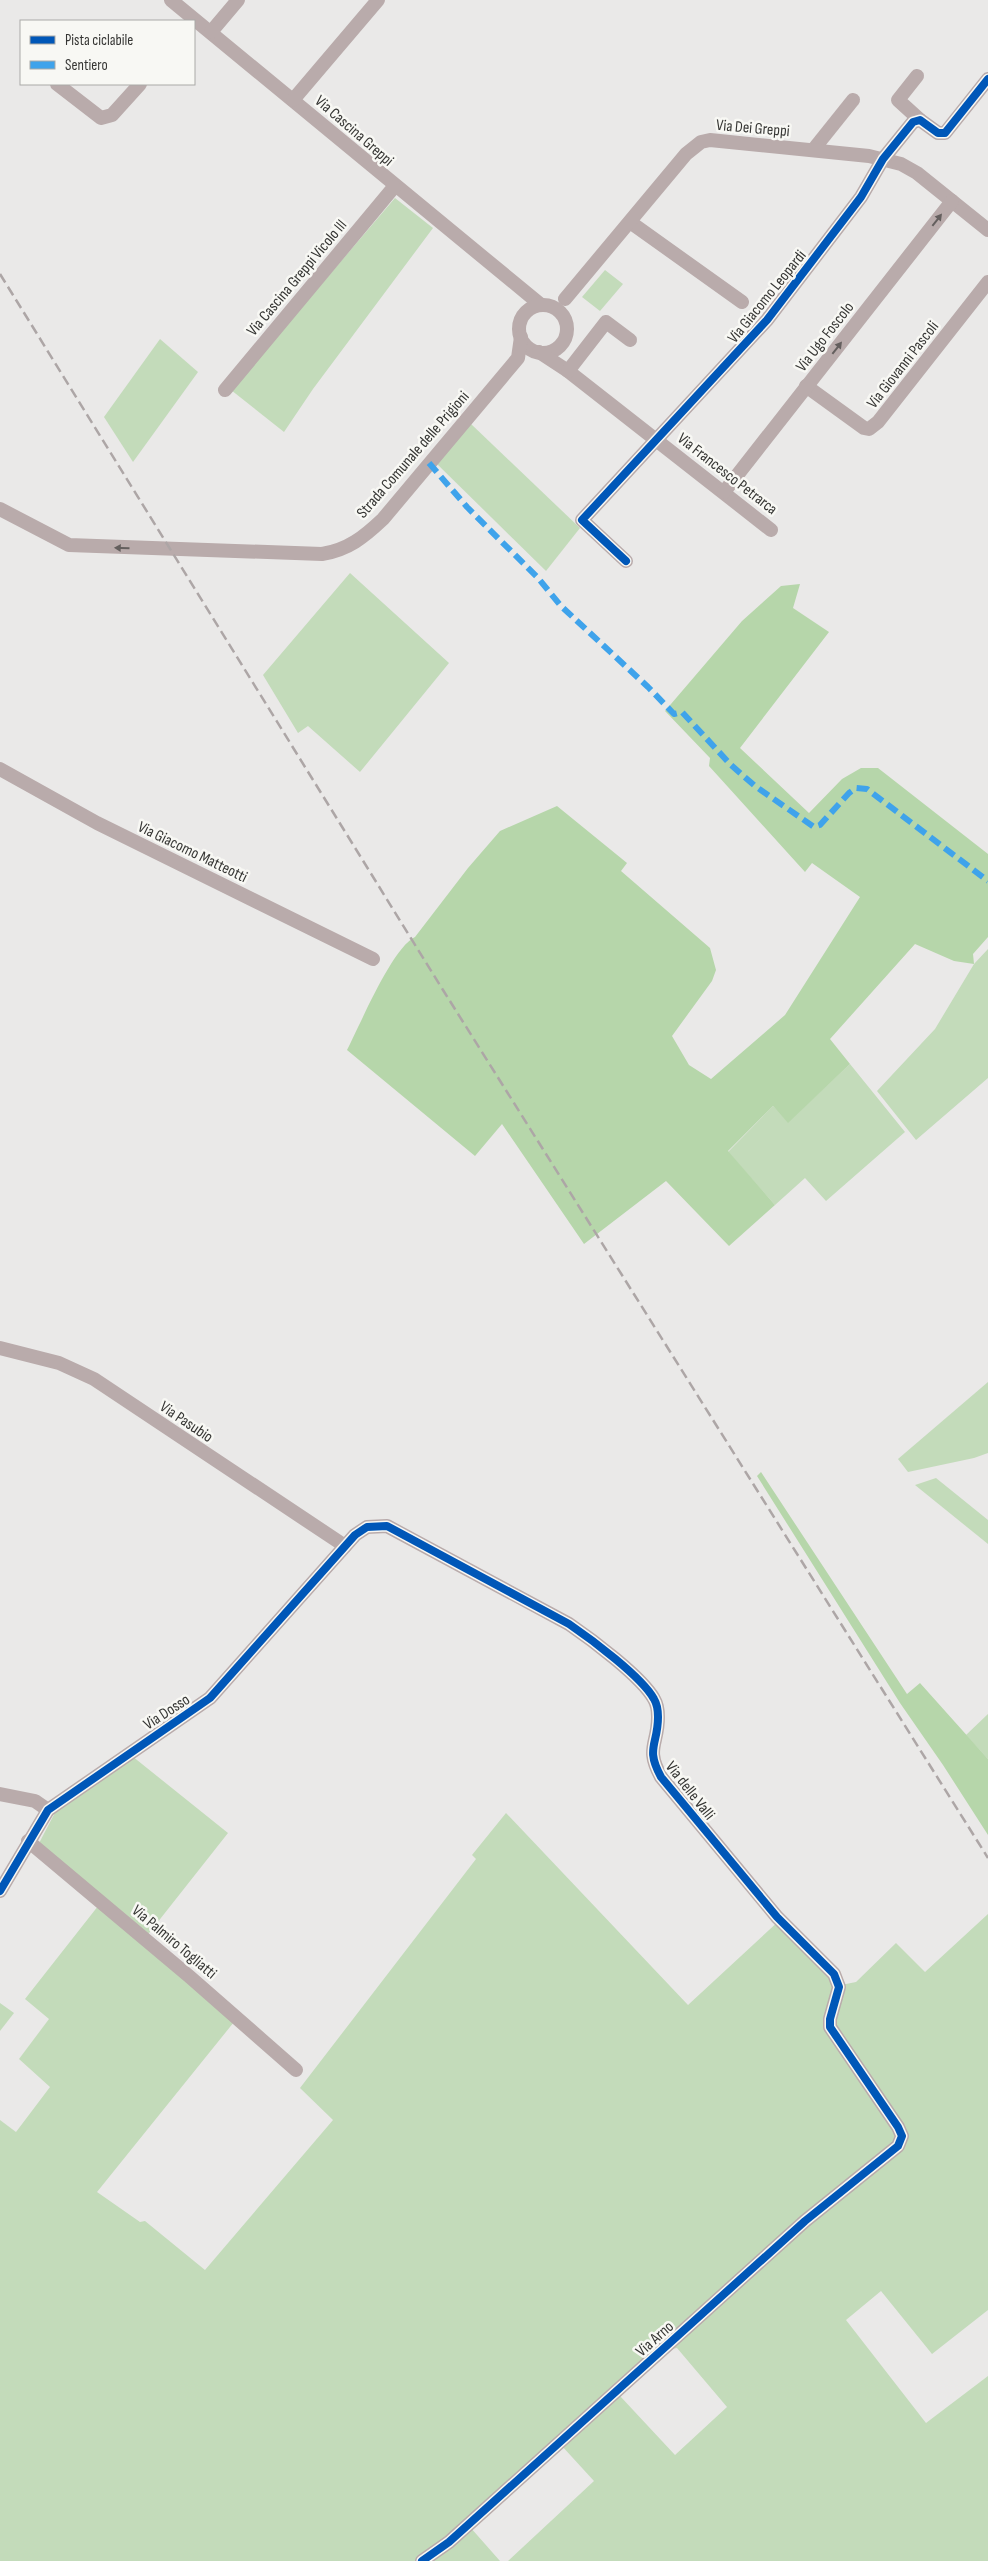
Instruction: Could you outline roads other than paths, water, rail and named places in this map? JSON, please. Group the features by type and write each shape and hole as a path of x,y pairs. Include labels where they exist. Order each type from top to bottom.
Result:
{"street":[{"name":"Via Cascina Greppi","path":"171,0 194,20"},
{"path":"210,32 238,0"},
{"path":"293,100 378,0"},
{"name":"Via Cascina Greppi","path":"195,21 293,100 394,187 504,273 517,287 545,306"},
{"path":"918,76 898,100 938,134 945,133 988,79"},
{"path":"57,85 101,118 112,115 139,85"},
{"path":"813,150 853,100"},
{"name":"Via Giacomo Leopardi","path":"626,561 582,520 767,320 861,197 883,159 914,122 920,120"},
{"name":"Via Dei Greppi","path":"565,299 686,154 701,142 720,140 883,159 907,167 988,230"},
{"name":"Via Cascina Greppi Vicolo III","path":"225,390 394,187"},
{"name":"Via Ugo Foscolo","path":"724,492 952,201"},
{"path":"630,222 742,302"},
{"name":"Via Giovanni Pascoli","path":"806,386 864,428 869,429 878,422 988,282"},
{"path":"517,287 522,318 519,331 521,338 525,345 538,352"},
{"path":"522,318 527,311 565,299 564,319 566,332 562,344 562,359 568,371 606,322 630,340"},
{"path":"545,306 556,309 564,319"},
{"path":"521,338 518,358 555,349 562,344"},
{"name":"Via Francesco Petrarca","path":"538,352 568,371 771,530"},
{"name":"Strada Comunale delle Prigioni","path":"0,509 69,545 322,554 341,550 361,540 383,519 518,358"},
{"name":"Via Giacomo Matteotti","path":"0,769 97,823 373,959"},
{"name":"Via Pasubio","path":"0,1348 59,1363 94,1379 345,1546"},
{"name":"Via delle Valli","path":"345,1546 366,1527 387,1526 398,1530 570,1624 589,1638 647,1689 657,1707 658,1720 652,1745 652,1756 661,1777 776,1917 834,1974 840,1987 830,2019 830,2027 902,2136"},
{"name":"Via Dosso","path":"0,1891 48,1810 210,1698 345,1546"},
{"path":"0,1794 35,1801 48,1810"},
{"name":"Via Palmiro Togliatti","path":"28,1842 190,1977 296,2070"},
{"name":"Via Arno","path":"422,2561 449,2542 805,2221 891,2152 901,2142 902,2136"}],"railway":[{"path":"0,274 443,990 988,1858"}]}
